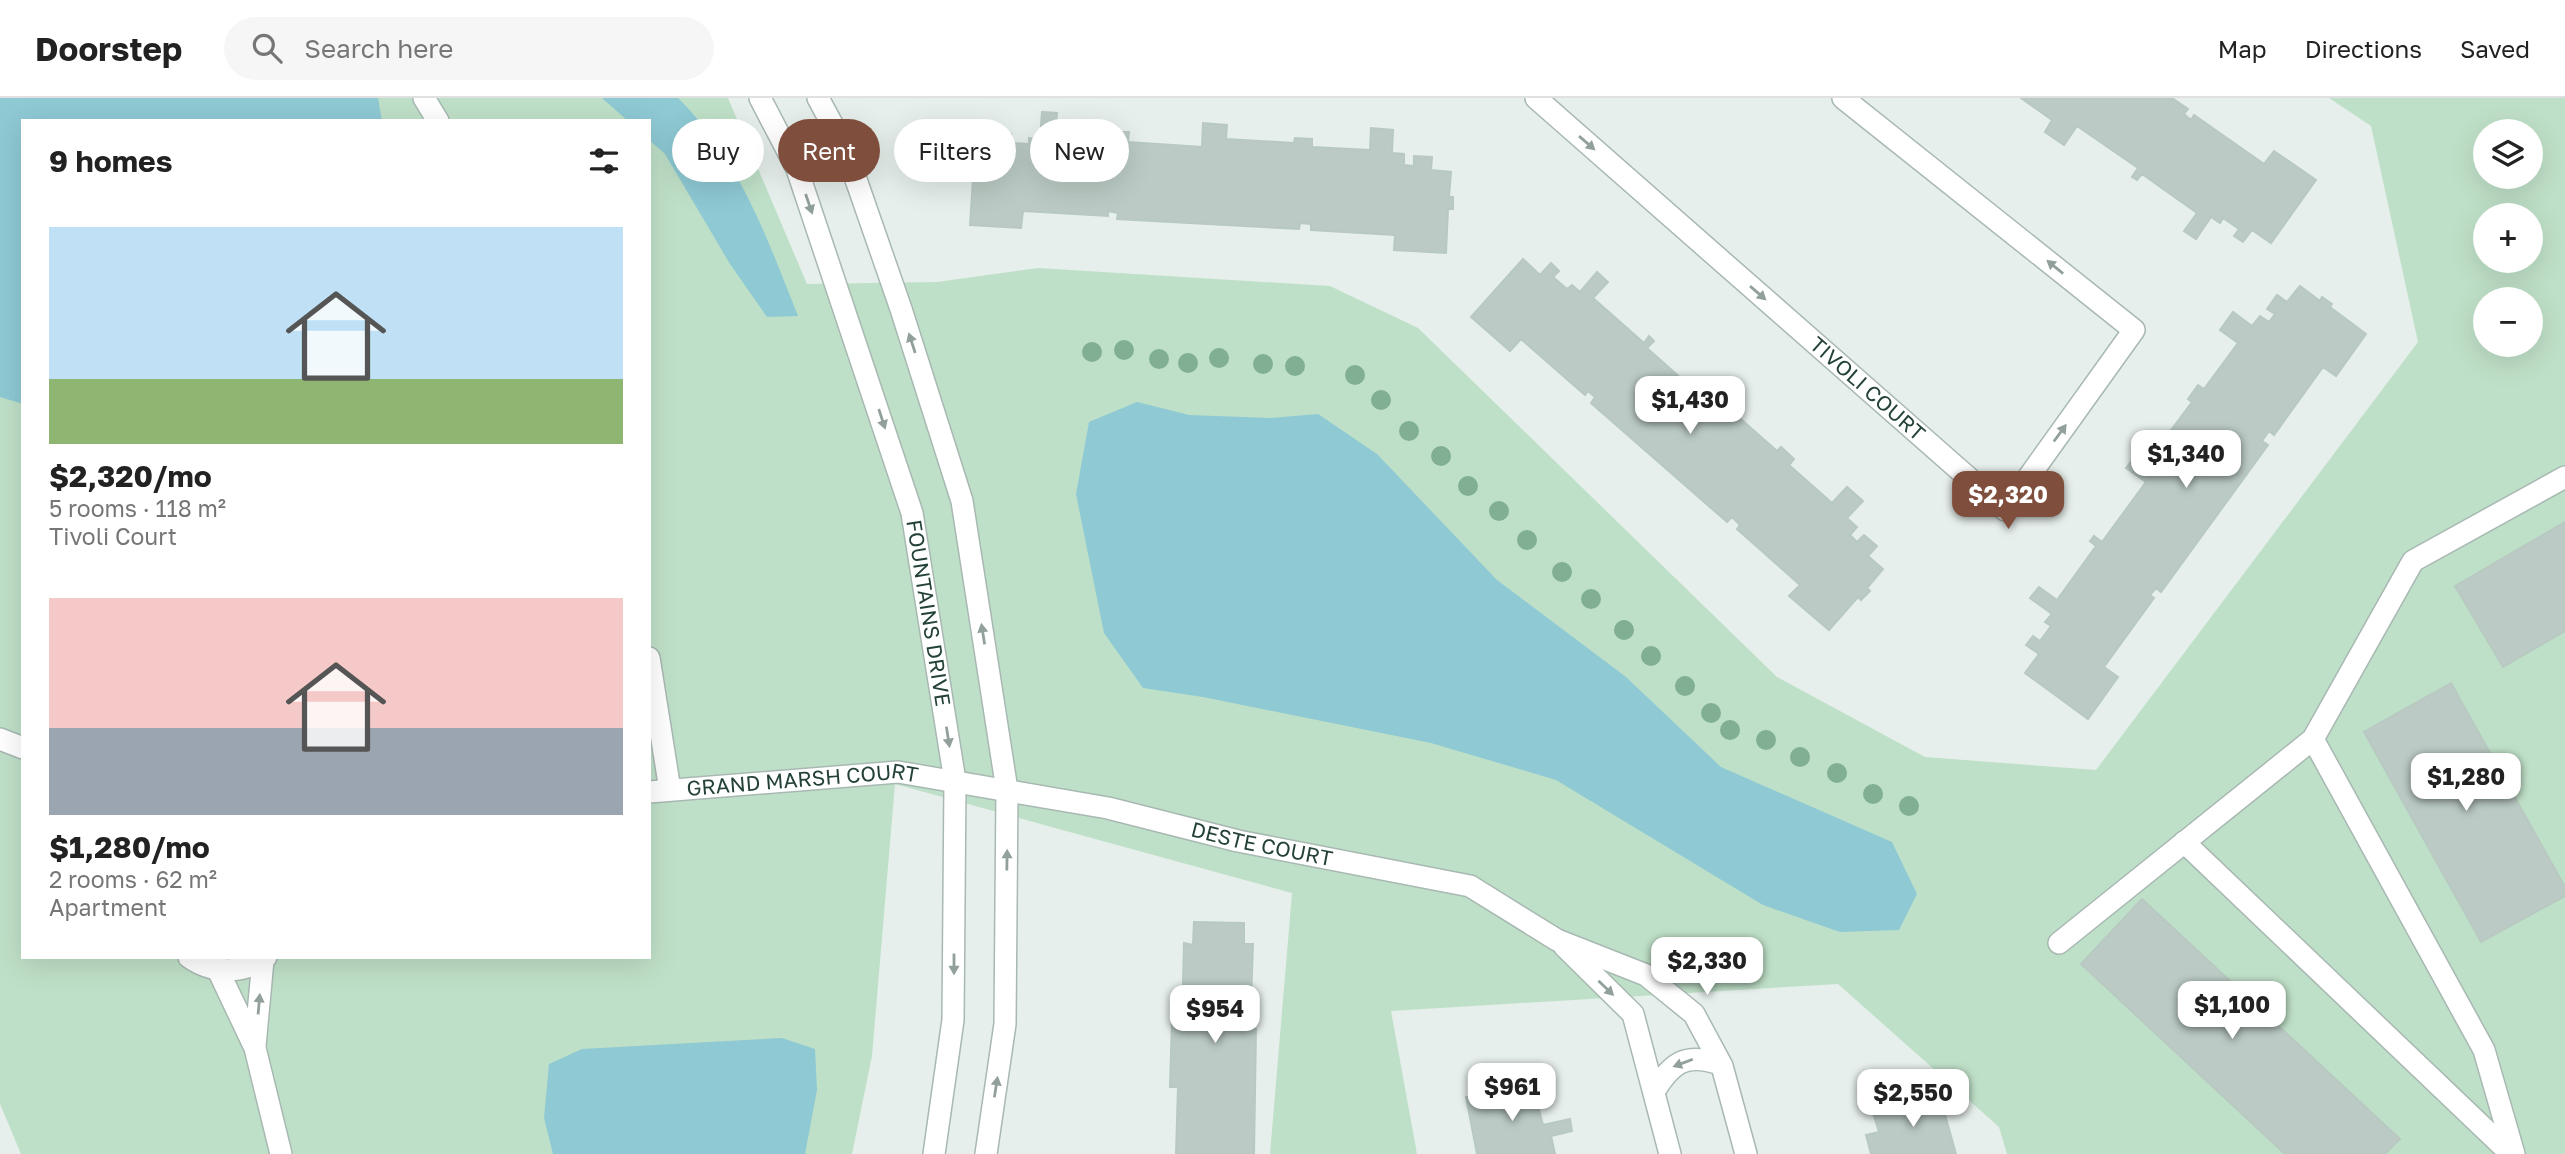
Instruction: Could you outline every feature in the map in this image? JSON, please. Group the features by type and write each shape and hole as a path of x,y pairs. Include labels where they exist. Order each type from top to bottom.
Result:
{"street":[{"path":"424,98 437,119"},
{"name":"FOUNTAINS DRIVE","path":"760,98 797,169 912,513 956,781 953,1020 933,1154"},
{"path":"818,98 845,148 901,309 962,501 1007,790 1005,1024 986,1154"},
{"name":"TIVOLI COURT","path":"1536,98 2005,510 2134,330 1843,98"},
{"path":"2059,943 2312,739 2413,561 2565,477"},
{"path":"651,685 659,791"},
{"path":"0,738 21,747"},
{"path":"2312,739 2484,1050 2512,1154"},
{"name":"GRAND MARSH COURT","path":"659,791 898,772 956,781"},
{"name":"DESTE COURT","path":"956,781 1108,808 1238,841 1470,886 1557,940 1646,975 1694,1014 1720,1064 1746,1154"},
{"path":"2184,842 2512,1154"},
{"name":"DESTE COURT","path":"1557,940 1633,1014 1670,1154"},
{"path":"192,959 218,970 239,969 264,959 255,1048"},
{"path":"218,970 255,1048 281,1154"},
{"path":"1655,1090 1668,1069 1685,1061 1700,1057 1720,1064"}],"green space":[{"path":"0,98 728,98 737,119 672,119 672,182 764,182 807,284 937,282 1038,268 1330,286 1418,328 1777,677 1925,757 2096,770 2418,342 2371,126 2329,98 2565,98 2565,1154 2007,1154 1999,1127 1838,984 1391,1011 1417,1154 1270,1154 1292,893 895,784 872,1056 852,1154 21,1154 0,1104"}],"water":[{"path":"0,98 378,98 382,119 21,119 21,403 0,397"},
{"path":"602,98 678,98 697,119 672,119 672,166 665,154 651,142 651,119 626,119"},
{"path":"682,182 740,182 775,257 798,316 767,317 730,264"},
{"path":"1137,402 1189,415 1270,418 1318,414 1377,454 1497,580 1626,677 1721,767 1892,842 1917,894 1899,930 1840,932 1763,905 1556,780 1431,743 1203,697 1143,688 1104,633 1076,494 1089,422"},
{"path":"782,1038 815,1049 817,1090 805,1154 553,1154 544,1118 549,1064 582,1049"}],"building":[{"path":"2021,98 2172,98 2188,109 2184,114 2191,120 2194,115 2264,164 2274,151 2316,180 2271,243 2252,230 2243,242 2234,236 2239,229 2223,218 2220,223 2211,217 2196,239 2184,231 2197,213 2142,174 2137,180 2132,177 2138,168 2077,126 2064,145 2045,132 2052,120"},
{"path":"1042,112 1057,113 1056,119 1041,119"},
{"path":"1203,123 1227,125 1226,139 1294,143 1295,138 1312,139 1312,147 1370,150 1371,128 1393,130 1392,153 1404,154 1404,165 1414,166 1414,156 1432,157 1431,170 1451,172 1449,197 1453,197 1453,209 1448,209 1446,253 1394,250 1395,235 1311,230 1311,224 1300,223 1299,229 1117,219 1118,213 1108,211 1108,216 1023,211 1021,228 970,225 973,182 1016,182 1016,143 1029,144 1029,138 1030,182 1129,182 1129,142 1202,147"},
{"path":"1523,259 1540,275 1551,263 1559,271 1553,277 1567,289 1572,285 1580,292 1597,272 1608,282 1593,298 1644,343 1649,336 1654,341 1647,348 1702,397 1718,380 1735,396 1726,406 1777,451 1781,447 1794,459 1789,465 1832,503 1847,487 1863,501 1847,518 1857,527 1850,535 1857,542 1864,535 1877,546 1868,556 1883,569 1867,588 1870,591 1861,600 1858,597 1829,630 1789,596 1800,585 1737,529 1740,525 1732,517 1727,522 1591,403 1595,397 1588,391 1585,395 1521,339 1510,351 1471,317"},
{"path":"2300,286 2320,301 2322,297 2332,304 2330,307 2366,334 2336,376 2323,367 2274,435 2269,431 2262,441 2268,445 2161,592 2156,588 2150,595 2154,598 2104,667 2118,677 2088,719 2025,673 2039,654 2026,645 2033,636 2040,641 2051,626 2045,622 2052,614 2030,598 2039,587 2057,600 2096,546 2090,541 2094,536 2102,542 2146,482 2126,468 2141,449 2151,457 2192,402 2188,399 2198,385 2204,389 2238,343 2220,330 2233,312 2252,326 2260,316 2269,322 2275,314 2267,309 2277,295 2287,302"},
{"path":"2565,522 2565,631 2503,667 2455,586"},
{"path":"2451,683 2565,887 2565,896 2481,942 2364,732"},
{"path":"2142,899 2400,1139 2385,1154 2285,1154 2081,964"},
{"path":"1194,922 1244,923 1244,944 1253,944 1250,1029 1256,1029 1254,1154 1176,1154 1178,1087 1170,1087 1172,1020 1182,1021 1184,943 1193,945"},
{"path":"1532,1083 1543,1125 1570,1119 1572,1131 1551,1136 1555,1154 1477,1154 1466,1097"},
{"path":"1939,1093 1956,1154 1871,1154 1866,1135 1879,1132 1873,1113 1898,1105 1897,1102"}]}
